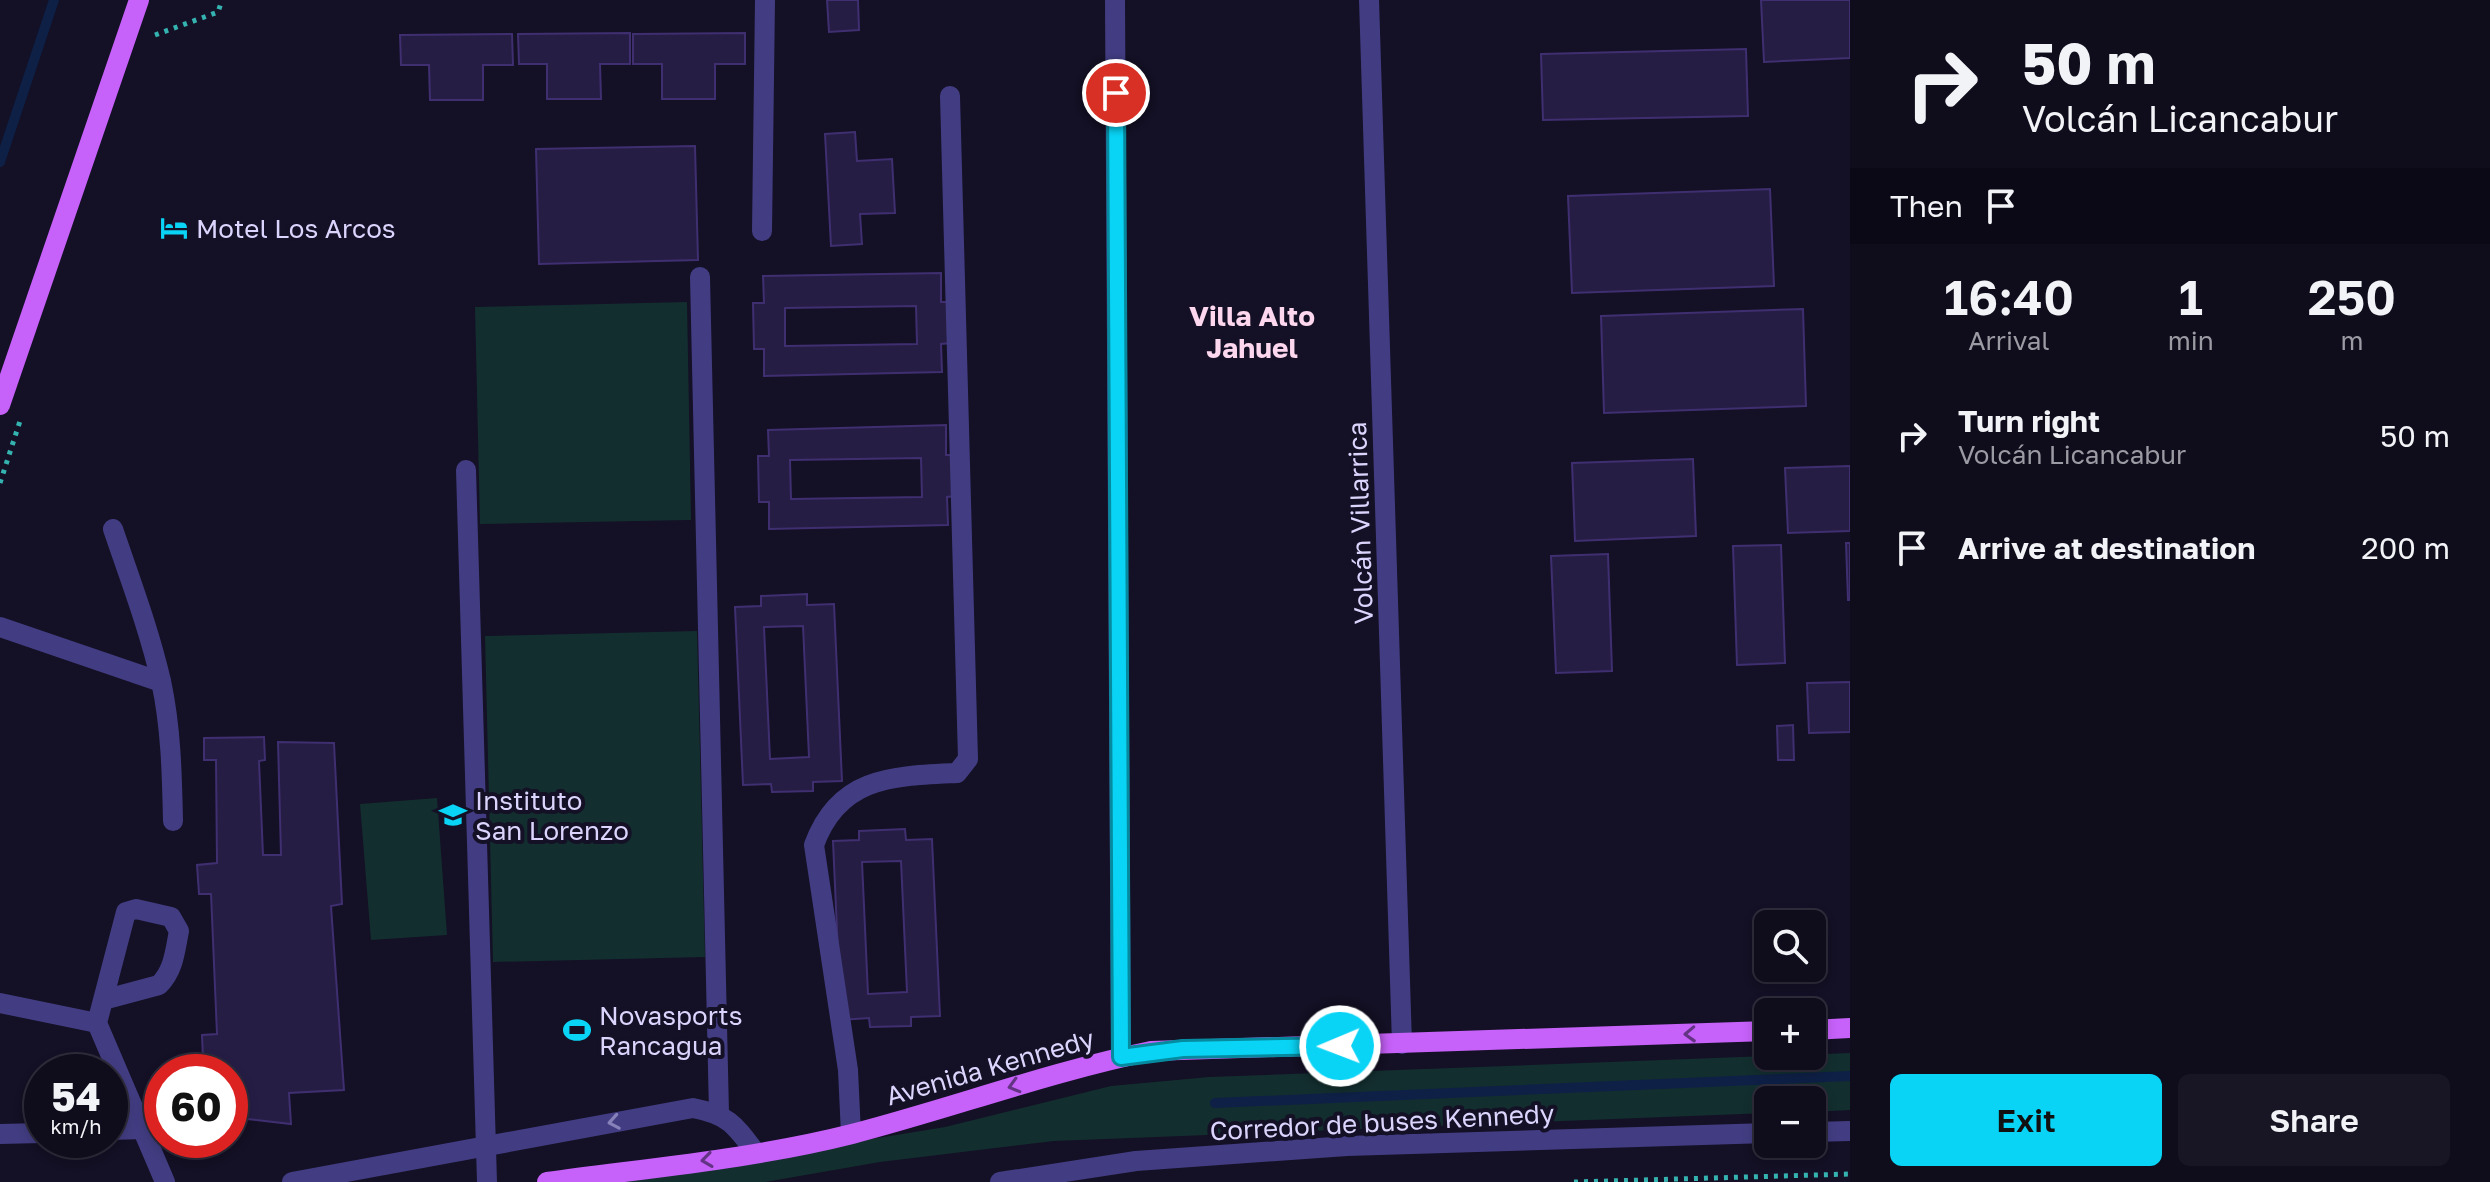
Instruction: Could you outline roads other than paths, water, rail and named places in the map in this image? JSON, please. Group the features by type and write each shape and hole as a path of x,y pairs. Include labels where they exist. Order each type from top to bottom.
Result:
{"main road":[{"path":"0,405 139,0"},
{"path":"1826,1029 1850,1028"},
{"name":"Avenida Kennedy","path":"547,1182 756,1153 851,1134 1121,1057 1183,1049 1754,1031"}],"street":[{"path":"762,231 765,0"},
{"path":"1115,0 1121,1057"},
{"name":"Volcán Villarrica","path":"1369,0 1402,1044"},
{"path":"851,1134 848,1070 814,845 824,818 848,795 875,781 898,775 957,773 968,759 950,96"},
{"path":"700,277 719,1113"},
{"path":"466,470 487,1182"},
{"path":"113,529 147,627 161,682 171,761 173,821"},
{"path":"0,627 161,682"},
{"path":"103,1000 159,985 165,979 171,971 179,931 171,917 136,909 126,912 103,1000 97,1023 144,1129 128,1129"},
{"path":"0,1003 97,1023"},
{"path":"292,1182 484,1144 693,1108 719,1113 734,1124 756,1153"},
{"path":"1826,1132 1850,1131"},
{"path":"0,1134 24,1133"},
{"name":"Corredor de buses Kennedy","path":"1000,1182 1136,1161 1347,1146 1754,1133"},
{"path":"155,1158 165,1182"}],"waterway":[{"path":"0,162 54,0"},
{"path":"1215,1103 1850,1076"}],"place":[{"name":"Motel Los Arcos","path":"174,228"},
{"name":"Instituto San Lorenzo","path":"453,815"},
{"name":"Novasports Rancagua","path":"577,1030"}],"district":[{"name":"Villa Alto Jahuel","path":"1252,331"}]}
